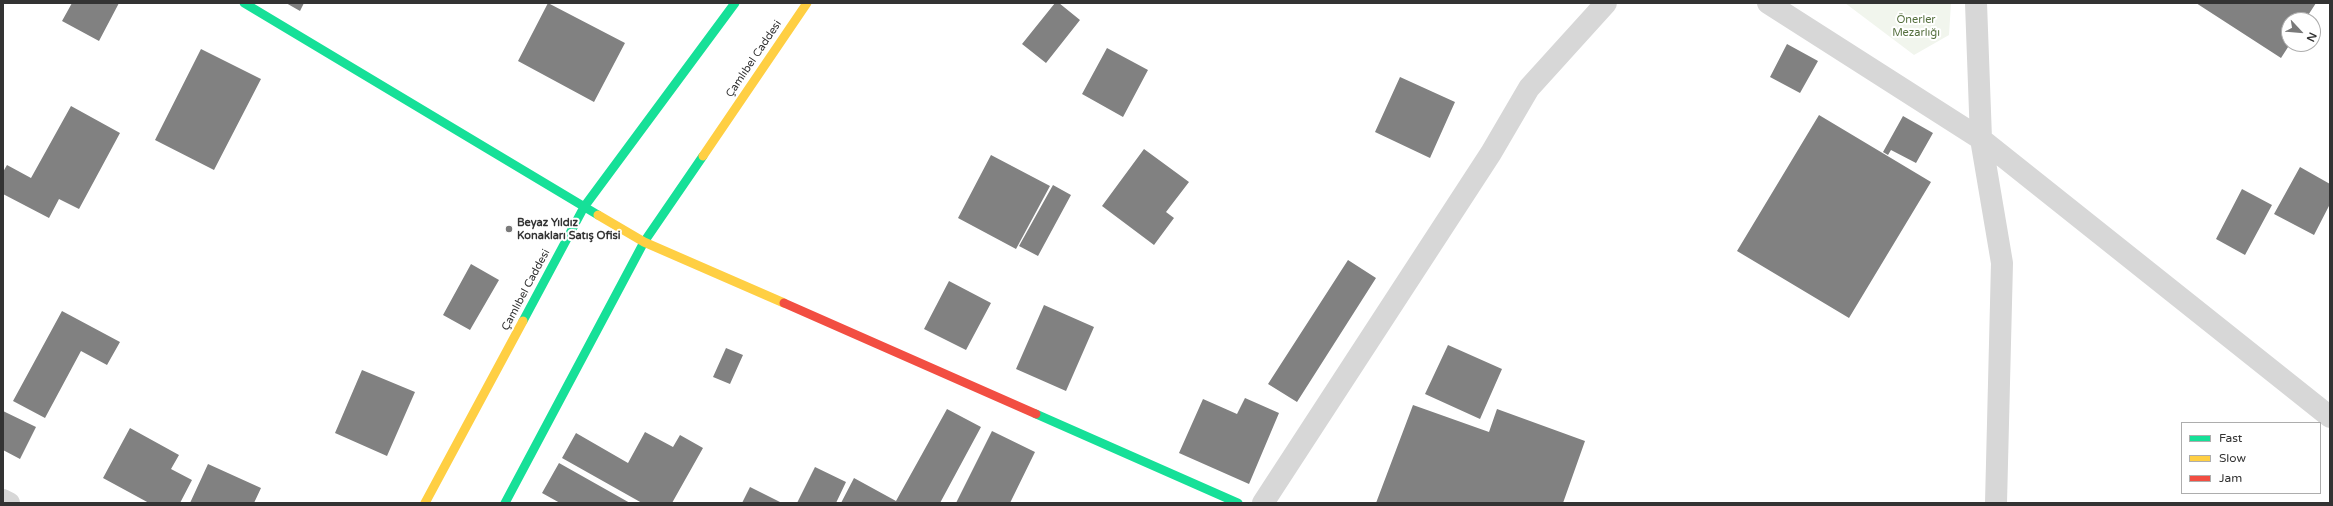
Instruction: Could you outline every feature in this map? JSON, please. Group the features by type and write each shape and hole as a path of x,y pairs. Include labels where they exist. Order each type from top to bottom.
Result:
{"main road":[{"path":"244,3 644,242 1238,503"},
{"name":"Çamlıbel Caddesi","path":"425,503 584,207 735,3"},
{"name":"Çamlıbel Caddesi","path":"505,503 644,242 807,3"}],"street":[{"path":"1262,503 1491,153 1529,88 1606,3"},
{"path":"1768,3 1981,140 2330,417"},
{"path":"1976,3 1981,140 2002,263 1996,503"},
{"path":"3,500 9,503"}],"green space":[{"name":"Önerler Mezarlığı","path":"1845,3 1951,3 1949,35 1914,55"}],"building":[{"path":"72,3 119,3 99,41 62,21"},
{"path":"286,3 304,3 300,11"},
{"path":"548,3 625,43 594,102 518,61"},
{"path":"1055,3 1059,3 1080,20 1046,63 1022,44"},
{"path":"2196,3 2316,3 2310,12 2281,12 2281,52 2285,52 2281,58"},
{"path":"1787,44 1818,61 1800,93 1770,77"},
{"path":"1107,48 1148,70 1123,117 1082,94"},
{"path":"201,49 261,79 214,170 155,140"},
{"path":"1400,77 1455,102 1430,158 1375,132"},
{"path":"71,106 120,133 79,209 59,199 49,218 3,194 3,172 7,165 31,178"},
{"path":"1819,115 1931,182 1849,318 1737,251"},
{"path":"1903,116 1933,133 1916,163 1891,150 1888,155 1883,152"},
{"path":"1144,149 1189,182 1166,212 1174,218 1154,245 1102,206"},
{"path":"991,155 1050,186 1016,249 958,218"},
{"path":"2300,167 2330,184 2330,204 2314,235 2274,214"},
{"path":"1053,185 1071,195 1038,256 1019,246"},
{"path":"2242,189 2272,205 2245,255 2216,239"},
{"path":"1348,260 1376,278 1297,402 1268,384"},
{"path":"471,264 499,280 470,330 443,315"},
{"path":"949,281 991,303 966,350 924,329"},
{"path":"1044,305 1094,327 1066,391 1016,369"},
{"path":"62,311 120,342 107,365 81,351 45,418 13,401"},
{"path":"1448,345 1502,369 1480,419 1425,394"},
{"path":"726,348 743,355 730,384 713,377"},
{"path":"362,370 415,392 387,456 335,433"},
{"path":"1245,398 1279,413 1249,484 1179,453 1203,399 1237,414"},
{"path":"1413,405 1489,432 1497,409 1585,441 1563,503 1376,503"},
{"path":"947,409 981,427 940,503 841,503 854,478 896,501"},
{"path":"3,411 36,427 20,459 3,450"},
{"path":"130,428 179,455 171,469 192,480 180,503 149,503 103,478"},
{"path":"992,431 1035,452 1010,503 956,503"},
{"path":"645,432 673,447 680,435 703,448 672,503 642,503 562,458 576,433 628,463"},
{"path":"559,463 630,503 560,503 542,493"},
{"path":"208,464 261,488 254,503 190,503"},
{"path":"815,467 846,482 836,503 797,503"},
{"path":"750,487 782,503 742,503"}],"traffic: fast":[{"path":"244,3 598,215"},
{"path":"523,321 584,207 735,3"},
{"path":"505,503 644,242 703,156"},
{"path":"1036,414 1238,503"}],"traffic: slow":[{"path":"703,156 807,3"},
{"path":"598,215 644,242 784,303"},
{"path":"425,503 523,321"}],"traffic: jam":[{"path":"784,303 1036,414"}],"place":[{"name":"Beyaz Yıldız Konakları Satış Ofisi","path":"509,229"}]}
